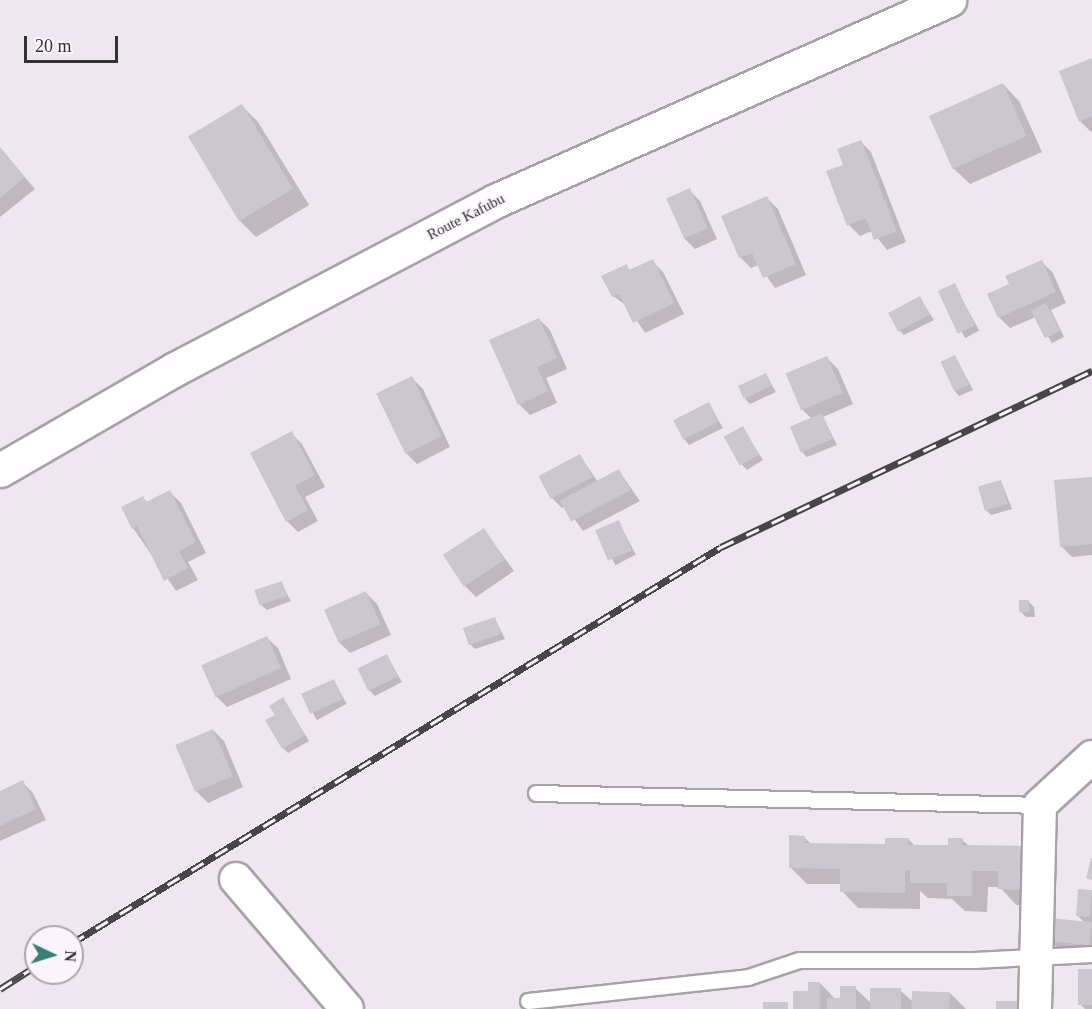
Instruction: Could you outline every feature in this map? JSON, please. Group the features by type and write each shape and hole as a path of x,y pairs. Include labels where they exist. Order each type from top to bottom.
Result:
{"main road":[{"name":"Route Kafubu","path":"0,470 175,369 495,201 949,0"}],"street":[{"path":"1035,1009 1040,805 1092,757"},
{"path":"236,879 347,1009"}],"lane":[{"path":"536,793 1040,805"},
{"path":"528,1001 748,977 799,960 974,960 1036,955 1092,954"}],"building":[{"path":"1092,58 1092,116 1079,122 1059,71"},
{"path":"1003,83 1027,136 953,169 929,116"},
{"path":"242,104 293,189 239,221 188,136"},
{"path":"861,140 897,231 874,240 866,218 847,226 826,171 843,165 837,149"},
{"path":"0,147 25,177 0,198"},
{"path":"690,188 708,228 684,239 666,199"},
{"path":"767,196 796,264 763,278 752,253 739,258 721,216"},
{"path":"653,259 674,303 633,323 619,294 612,297 601,276 627,264 629,270"},
{"path":"1042,260 1056,292 998,318 987,294 1009,284 1005,276"},
{"path":"955,283 975,326 958,334 938,291"},
{"path":"920,296 930,315 898,331 888,313"},
{"path":"1046,303 1060,331 1045,338 1031,311"},
{"path":"539,318 557,358 537,367 548,391 518,405 489,340"},
{"path":"955,355 969,385 954,392 940,362"},
{"path":"827,356 843,393 801,410 786,374"},
{"path":"766,373 772,386 744,399 738,386"},
{"path":"412,376 441,436 405,454 376,394"},
{"path":"709,402 719,422 683,440 673,420"},
{"path":"822,413 833,439 801,452 790,427"},
{"path":"743,426 759,455 740,466 724,437"},
{"path":"292,431 315,475 295,486 308,510 286,522 250,453"},
{"path":"580,454 592,477 551,499 539,476"},
{"path":"619,469 630,490 571,522 560,500"},
{"path":"1092,477 1092,544 1060,547 1054,480"},
{"path":"1001,480 1008,504 985,511 978,487"},
{"path":"170,490 196,542 179,551 188,568 164,581 137,526 132,529 121,507 143,496 146,502"},
{"path":"619,520 632,550 608,561 595,530"},
{"path":"484,528 505,560 464,587 443,555"},
{"path":"282,581 287,596 259,605 254,590"},
{"path":"366,591 381,624 339,643 324,610"},
{"path":"1019,600 1029,600 1029,612 1019,612"},
{"path":"495,617 501,634 469,645 463,628"},
{"path":"267,636 281,668 215,697 201,665"},
{"path":"387,654 398,676 368,691 357,668"},
{"path":"334,679 343,699 310,714 301,694"},
{"path":"283,697 305,735 282,749 265,720 275,715 269,706"},
{"path":"213,729 233,776 195,792 175,745"},
{"path":"23,780 36,809 0,826 0,791"},
{"path":"789,835 805,836 805,843 885,844 885,838 909,838 908,845 948,845 948,838 963,838 962,845 1028,846 1027,890 998,889 998,871 972,871 972,896 947,896 947,883 910,883 910,870 905,870 905,893 840,892 840,869 789,868"},
{"path":"1092,858 1092,880 1086,878"},
{"path":"1078,889 1092,890 1090,917 1076,916"},
{"path":"1051,918 1092,922 1089,945 1049,941"},
{"path":"1078,969 1092,969 1092,1005 1078,1005"},
{"path":"808,982 820,982 820,1009 793,1009 793,991 808,991"},
{"path":"840,986 856,986 856,1009 827,1009 827,998 840,998"},
{"path":"870,988 901,988 901,1009 870,1009"},
{"path":"912,991 950,992 949,1009 911,1009"},
{"path":"996,1001 1017,1001 1017,1009 996,1009"},
{"path":"763,1002 788,1002 788,1009 763,1009"}],"railway":[{"path":"84,936 721,547 1092,371"},
{"path":"0,989 24,974"}]}
